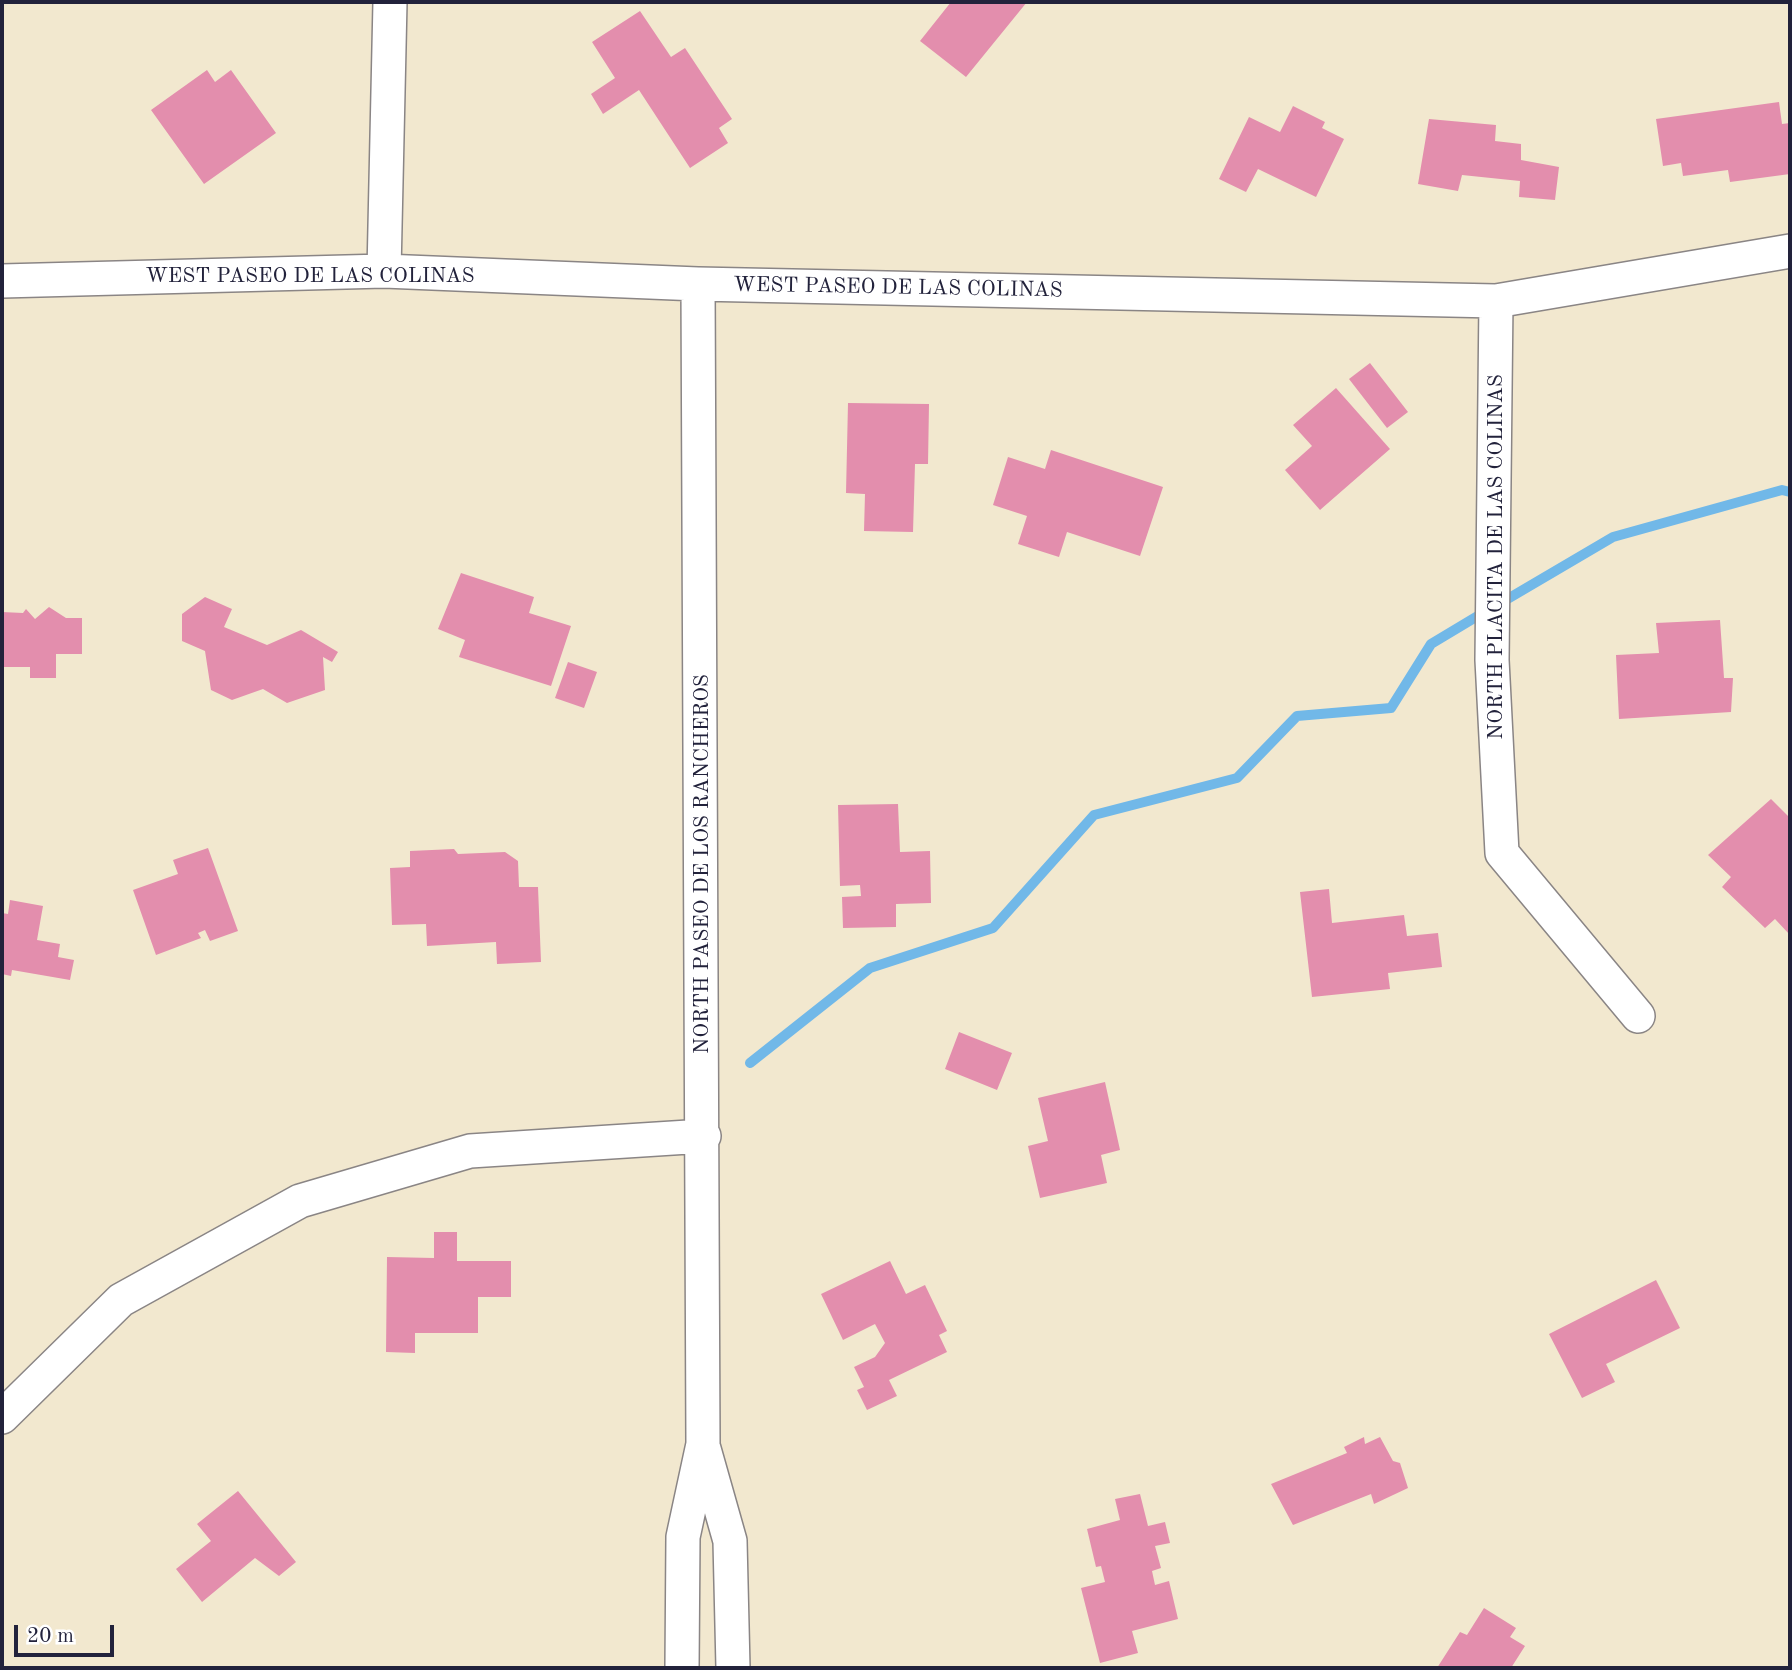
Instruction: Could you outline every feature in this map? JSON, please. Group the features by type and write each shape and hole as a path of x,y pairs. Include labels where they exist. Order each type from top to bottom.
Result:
{"street":[{"path":"384,271 390,2"},
{"name":"WEST PASEO DE LAS COLINAS","path":"2,281 384,271 698,284 1496,301 1790,251"},
{"name":"NORTH PASEO DE LOS RANCHEROS","path":"682,1668 682,1537 703,1444 704,1136 698,284"},
{"name":"NORTH PLACITA DE LAS COLINAS","path":"1496,301 1492,660 1502,853 1638,1016"},
{"path":"2,1417 121,1300 300,1201 470,1151 704,1136"},
{"name":"NORTH PASEO DE LOS RANCHEROS","path":"703,1444 730,1541 733,1668"}],"building":[{"path":"951,2 1027,2 966,77 920,41"},
{"path":"640,11 671,57 685,48 732,119 719,128 728,143 690,168 639,90 603,114 591,94 615,78 592,42"},
{"path":"207,70 215,82 231,70 276,133 204,184 151,110"},
{"path":"1779,102 1782,124 1790,123 1790,174 1730,182 1728,170 1683,176 1681,163 1663,166 1656,119"},
{"path":"1293,106 1325,122 1322,128 1344,139 1316,197 1258,169 1246,192 1219,179 1249,117 1280,132"},
{"path":"1429,119 1496,125 1495,141 1521,144 1521,160 1559,167 1555,200 1519,197 1520,181 1462,175 1458,191 1418,184"},
{"path":"1370,363 1408,412 1387,428 1349,379"},
{"path":"1336,388 1390,449 1320,510 1285,470 1312,446 1293,425"},
{"path":"848,403 929,404 928,464 915,464 913,532 864,531 865,494 846,493"},
{"path":"1051,450 1163,487 1140,556 1067,532 1059,557 1018,544 1027,516 993,505 1008,457 1045,469"},
{"path":"461,573 534,597 529,613 571,626 551,686 459,657 465,640 438,629"},
{"path":"205,597 232,609 224,627 267,645 301,630 338,652 332,662 323,657 325,690 287,703 263,689 232,700 211,690 205,651 182,641 182,614"},
{"path":"49,607 66,618 82,618 82,654 56,654 56,678 30,678 30,667 2,667 2,612 23,613 26,609 35,619"},
{"path":"1720,620 1724,678 1733,678 1731,712 1619,719 1616,655 1659,653 1656,623"},
{"path":"568,662 597,672 584,708 555,698"},
{"path":"1771,799 1788,816 1790,814 1790,935 1775,919 1765,928 1722,887 1731,877 1708,855"},
{"path":"898,804 900,852 930,851 931,903 896,904 896,927 843,928 842,897 861,896 860,885 840,886 838,805"},
{"path":"208,848 238,931 210,941 205,930 198,933 201,938 156,955 133,890 178,874 173,860"},
{"path":"454,849 458,854 505,852 518,861 519,887 538,887 541,962 497,964 496,942 427,946 426,924 392,925 390,868 410,867 410,851"},
{"path":"1329,889 1332,923 1404,915 1407,936 1438,933 1442,967 1388,973 1390,989 1312,997 1300,892"},
{"path":"10,900 43,906 37,940 60,944 58,957 74,960 70,980 12,970 11,976 2,974 2,913 8,914"},
{"path":"959,1032 1012,1053 997,1090 945,1069"},
{"path":"1105,1082 1120,1150 1101,1155 1107,1183 1040,1198 1028,1146 1048,1141 1038,1098"},
{"path":"434,1232 457,1232 457,1261 511,1261 511,1297 478,1297 478,1333 415,1333 415,1353 386,1352 387,1257 434,1258"},
{"path":"890,1261 906,1294 925,1285 947,1331 939,1335 947,1352 889,1380 897,1396 867,1410 857,1390 864,1387 854,1367 875,1357 885,1343 875,1324 843,1340 821,1294"},
{"path":"1656,1280 1680,1328 1606,1364 1615,1382 1582,1398 1549,1334"},
{"path":"1364,1437 1365,1444 1380,1437 1393,1461 1400,1463 1408,1488 1374,1504 1371,1494 1293,1525 1271,1484 1347,1453 1344,1447"},
{"path":"238,1491 296,1562 279,1576 255,1558 202,1602 176,1569 211,1541 197,1524"},
{"path":"1140,1494 1148,1526 1165,1522 1170,1543 1155,1546 1161,1568 1152,1571 1155,1585 1169,1581 1178,1619 1132,1631 1138,1653 1100,1663 1081,1588 1105,1582 1101,1566 1096,1567 1087,1529 1120,1520 1115,1499"},
{"path":"1484,1608 1516,1628 1510,1637 1525,1646 1511,1668 1437,1668 1460,1632 1467,1635"}],"waterway":[{"path":"1499,604 1613,537 1782,490 1790,492"},
{"path":"750,1063 870,968 993,928 1094,815 1237,778 1297,716 1391,708 1431,644 1486,611"}]}
